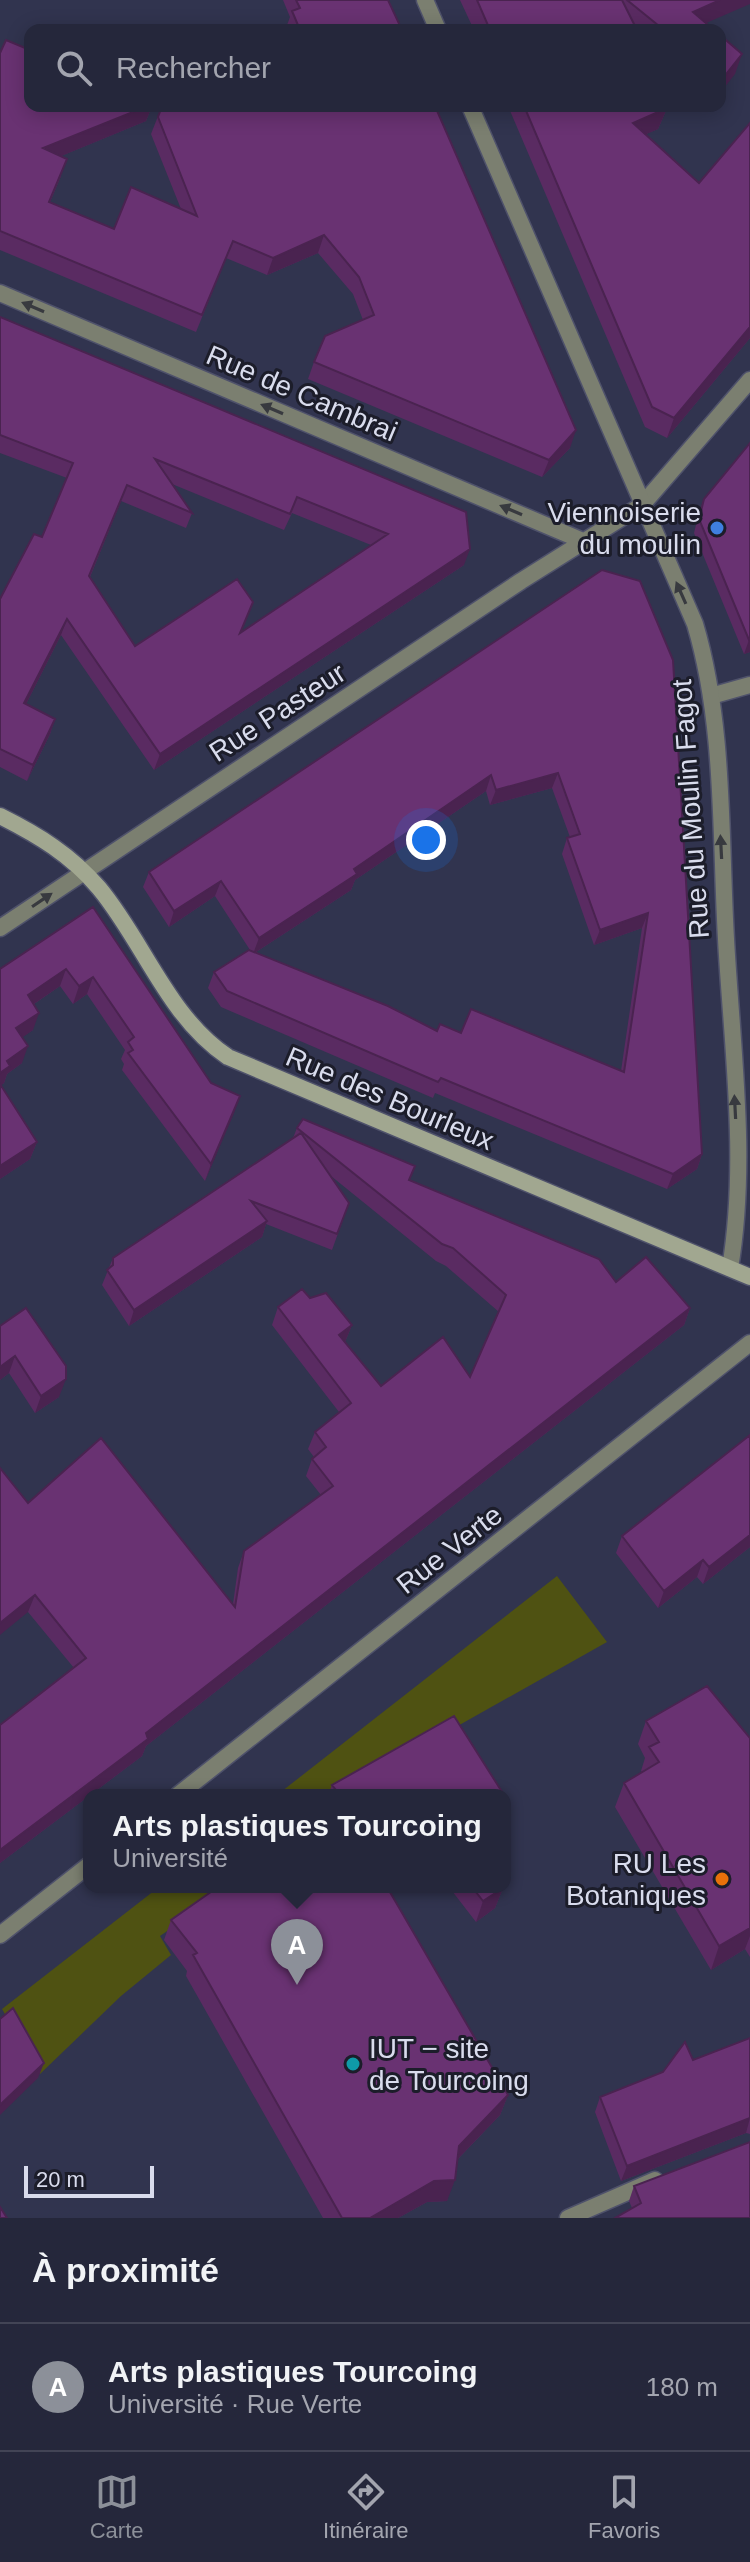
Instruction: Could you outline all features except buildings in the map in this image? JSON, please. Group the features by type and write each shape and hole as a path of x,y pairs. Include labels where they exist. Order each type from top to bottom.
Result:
{"main road":[{"name":"Rue des Bourleux","path":"0,816 51,843 84,872 109,901 196,1032 228,1057 750,1277"}],"street":[{"path":"425,0 435,24"},
{"name":"Rue du Moulin Fagot","path":"473,112 695,624 711,696 736,1127 738,1197 730,1268"},
{"name":"Rue de Cambrai","path":"0,293 583,541"},
{"name":"Rue Pasteur","path":"0,928 642,505 750,380"},
{"path":"711,696 750,685"},
{"name":"Rue Verte","path":"186,1789 750,1343"},
{"path":"0,1935 83,1870"},
{"path":"568,2218 664,2176"}],"shaded area":[{"path":"557,1576 607,1642 346,1789 285,1789"},
{"path":"151,1893 222,1893 160,1936 171,1955 121,1996 40,2074 2,2009"}],"place":[{"name":"Viennoiserie du moulin","path":"717,528"},
{"name":"RU Les Botaniques","path":"722,1879"},
{"name":"Arts plastiques Tourcoing","path":"297,1985"},
{"name":"IUT − site de Tourcoing","path":"353,2064"}]}
